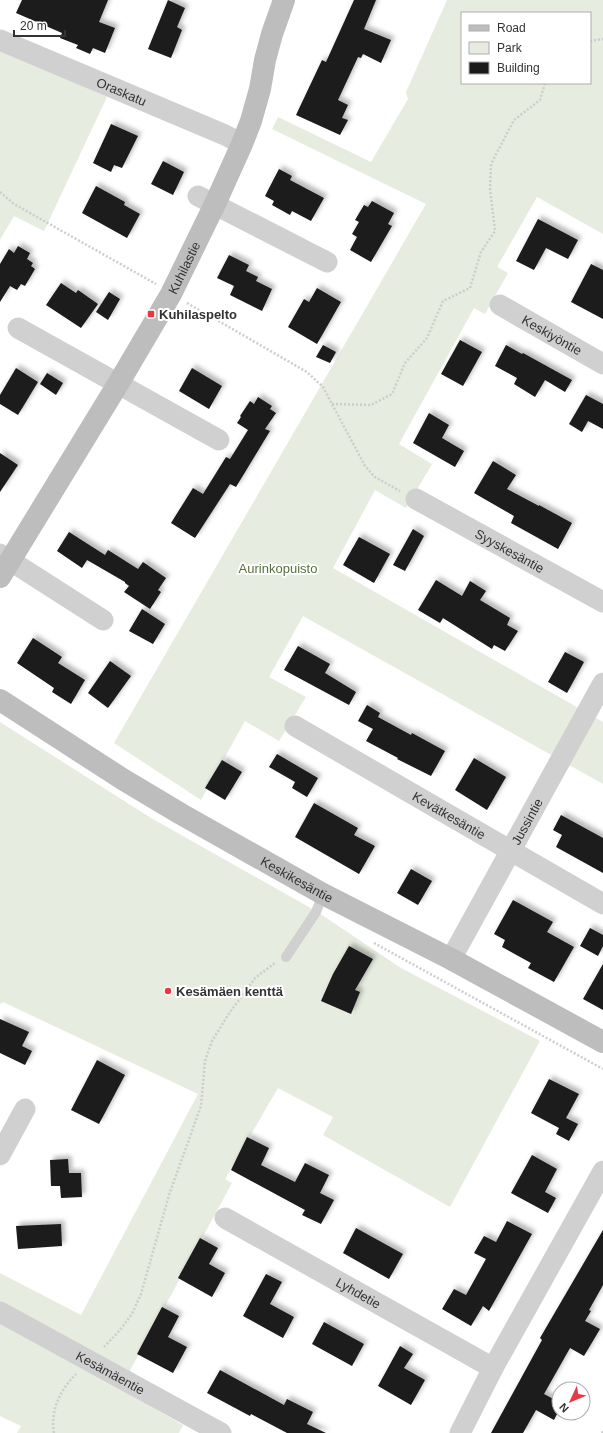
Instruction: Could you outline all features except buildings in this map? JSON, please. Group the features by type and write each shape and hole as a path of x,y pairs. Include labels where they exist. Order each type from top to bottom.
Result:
{"street":[{"name":"Kuhilastie","path":"3,563 118,384 162,288 206,200 242,144 251,121 260,89 265,60 272,34 284,0"},
{"name":"Oraskatu","path":"0,40 225,135 242,144"},
{"path":"206,200 327,262"},
{"name":"Keskiyöntie","path":"500,305 603,364"},
{"path":"18,328 219,440"},
{"name":"Syyskesäntie","path":"416,499 603,602"},
{"path":"3,563 103,620"},
{"name":"Jussintie","path":"451,959 603,683"},
{"name":"Keskikesäntie","path":"0,700 124,780 181,814 323,894 451,959 603,1042"},
{"name":"Kevätkesäntie","path":"295,726 603,904"},
{"path":"0,1155 24,1109"},
{"path":"460,1433 493,1368 603,1171"},
{"name":"Lyhdetie","path":"225,1218 493,1368"},
{"name":"Kesämäentie","path":"0,1312 221,1433"}],"lane":[{"path":"286,957 316,912 323,894"}],"path":[{"path":"591,41 603,39"},
{"path":"332,404 371,405 392,394 405,363 427,338 443,302 470,288 481,252 495,232 490,189 490,164 500,149 514,120 540,100 545,84"},
{"path":"0,192 14,204 307,372 323,387 365,466 375,477 416,499"},
{"path":"157,278 162,288"},
{"path":"54,1433 52,1420 54,1410 64,1388 120,1330 132,1314 141,1294 169,1195 201,1106 206,1061 212,1041 228,1015 255,978 272,965 286,957"}],"green space":[{"name":"Aurinkopuisto","path":"447,0 603,0 603,234 537,197 497,267 508,273 485,314 474,308 399,444 432,464 406,508 375,490 333,568 603,722 603,784 303,616 269,677 306,697 279,741 245,721 201,800 114,743 426,204 272,129 278,117 371,162 408,99 406,92"},
{"path":"0,47 107,97 44,231 14,216 0,240"},
{"path":"0,722 151,818 316,911 401,968 540,1041 450,1207 323,1135 333,1117 278,1088 225,1179 232,1183 120,1389 183,1425 179,1433 17,1433 21,1426 0,1416 0,1273 81,1315 198,1094 3,1002 0,1004"}],"place":[{"name":"Kuhilaspelto","path":"151,314"},
{"name":"Kesämäen kenttä","path":"168,991"}]}
